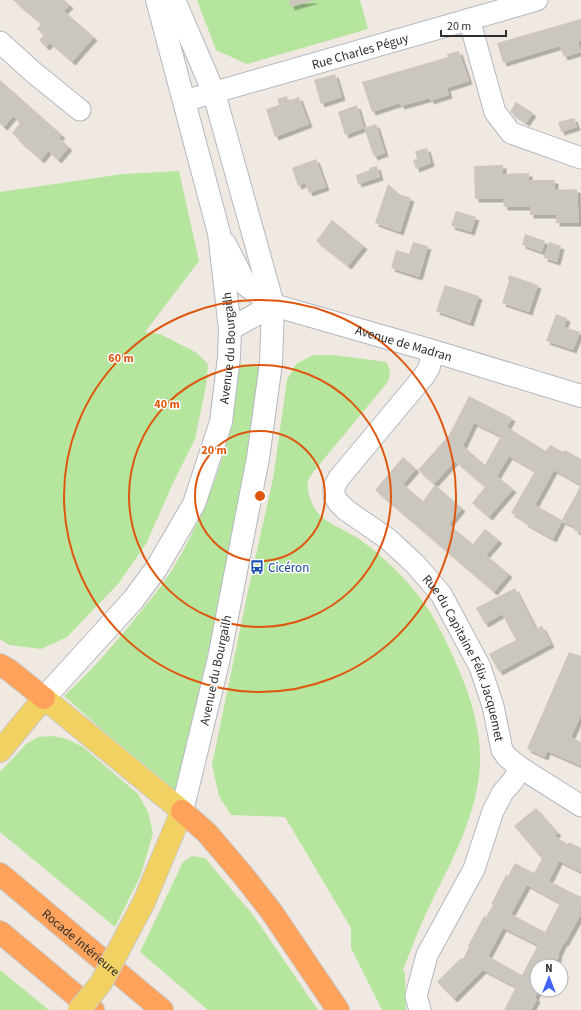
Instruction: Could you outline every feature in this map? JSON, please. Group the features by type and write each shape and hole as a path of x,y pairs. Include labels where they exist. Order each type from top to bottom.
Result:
{"highway":[{"path":"0,666 9,670 44,698"},
{"path":"182,811 207,833 242,874 270,911 338,1010"},
{"name":"Rocade Intérieure","path":"0,874 162,1010"},
{"path":"0,932 94,1010"}],"main road":[{"name":"Avenue du Bourgailh","path":"0,751 44,698 133,600 156,569 194,504 221,422 229,357 230,330 219,233 157,0"},
{"name":"Avenue du Bourgailh","path":"79,1010 101,983 144,902 182,811 219,658 258,458 270,363 273,305 214,93 174,0"},
{"name":"Avenue du Bourgailh","path":"219,233 246,284 273,305"},
{"path":"230,330 273,305"},
{"name":"Avenue de Madran","path":"273,305 433,351 581,396"},
{"path":"44,698 182,811"}],"street":[{"name":"Rue Charles Péguy","path":"184,101 537,0"},
{"path":"469,19 495,112 511,133 581,158"},
{"path":"0,42 33,72 80,110"},
{"name":"Rue du Capitaine Félix Jacquemet","path":"433,351 429,368 424,376 339,478 334,486 334,495 338,502 346,510 388,539 415,564 441,594 480,667 493,706 502,750 507,757 521,768"},
{"path":"420,1010 416,996 427,955 474,869 493,811 503,792 521,768 581,806"}],"green space":[{"path":"197,0 360,0 368,29 247,64 216,50"},
{"path":"179,171 199,261 145,332 160,334 197,353 208,364 206,386 195,439 173,483 146,544 118,584 67,637 41,649 9,645 0,639 0,192 123,174"},
{"path":"313,355 334,355 386,362 390,370 387,383 314,471 308,481 309,493 313,505 320,515 330,523 358,538 375,551 393,567 418,594 425,604 444,637 463,680 477,726 479,740 480,762 478,783 467,824 459,845 423,920 403,970 405,972 406,1010 382,1010 351,948 351,928 285,817 231,815 219,796 212,765 273,479 287,380 296,364"},
{"path":"239,364 259,367 245,480 179,785 174,791 169,789 64,696 106,653 152,598 172,570 188,541 210,493 226,445"},
{"path":"52,736 67,739 83,747 138,794 148,812 153,833 141,875 115,927 0,832 0,772 26,744 38,737"},
{"path":"192,856 205,858 253,915 318,1010 208,1010 140,952 183,862"},
{"path":"0,970 49,1010 0,1010"}],"building":[{"path":"13,0 64,0 70,5 64,11 94,37 72,62 50,43 46,47 39,40 44,35 37,29 41,24"},
{"path":"289,0 316,0 291,7"},
{"path":"581,19 581,40 578,41 581,52 564,57 560,46 503,63 497,43"},
{"path":"459,51 469,81 447,88 449,95 430,101 430,98 401,106 400,103 372,112 362,82 448,57 447,54"},
{"path":"335,74 342,97 321,104 314,80"},
{"path":"0,80 62,135 59,138 69,147 58,160 48,151 41,160 18,140 19,139 12,133 20,123 13,116 4,127 0,124"},
{"path":"287,96 288,101 299,97 309,124 275,137 266,109 279,105 277,99"},
{"path":"516,102 533,113 526,123 510,112"},
{"path":"357,105 364,128 345,135 338,112"},
{"path":"574,118 577,127 561,132 558,122"},
{"path":"376,124 385,153 374,157 364,128"},
{"path":"427,148 431,163 416,169 413,160 417,159 415,151"},
{"path":"316,159 326,187 309,193 305,183 298,186 292,168"},
{"path":"503,165 503,174 529,173 529,180 555,180 555,190 577,189 579,223 556,223 556,215 530,215 530,207 504,207 503,199 475,199 474,166"},
{"path":"377,166 380,177 358,184 356,175 370,170 369,168"},
{"path":"388,184 399,194 411,198 400,232 375,223"},
{"path":"456,211 476,217 471,232 451,226"},
{"path":"332,220 364,246 348,266 316,241"},
{"path":"525,234 545,241 542,252 522,245"},
{"path":"413,242 428,246 419,277 391,268 396,250 409,254"},
{"path":"549,242 561,246 557,262 544,258"},
{"path":"509,275 538,285 529,312 502,303 509,281"},
{"path":"445,285 479,296 470,323 436,311"},
{"path":"556,314 567,318 564,327 580,332 573,350 546,341"},
{"path":"469,396 512,418 507,427 546,451 550,445 563,452 565,450 581,459 581,485 581,534 574,530 575,527 562,521 553,539 524,523 525,521 511,513 535,471 509,456 497,476 513,489 489,517 472,503 485,487 455,461 434,484 418,470 449,435","holes":["474,423 501,436 485,465 463,446","554,470 581,485 562,520 535,505"]},
{"path":"403,457 416,469 403,484 423,501 435,485 462,508 449,524 458,532 473,544 485,529 499,540 486,555 509,574 494,592 375,490"},
{"path":"515,588 536,629 542,626 551,644 499,672 489,654 516,640 502,614 485,624 476,608"},
{"path":"569,652 581,656 581,715 571,737 581,742 581,766 547,751 545,757 527,749"},
{"path":"536,808 558,833 554,836 568,844 569,842 581,848 581,872 559,861 549,881 581,897 581,909 579,913 581,914 565,943 564,942 558,958 531,958 538,945 503,928 488,956 522,975 529,962 529,998 537,999 531,1010 504,1010 516,987 483,970 454,999 437,982 461,958 463,959 469,947 468,946 484,916 486,917 493,905 491,904 506,875 508,876 515,863 534,873 542,859 514,826","holes":["527,885 560,903 545,932 511,914"]}],"place":[{"name":"Cicéron","path":"257,567"}]}
